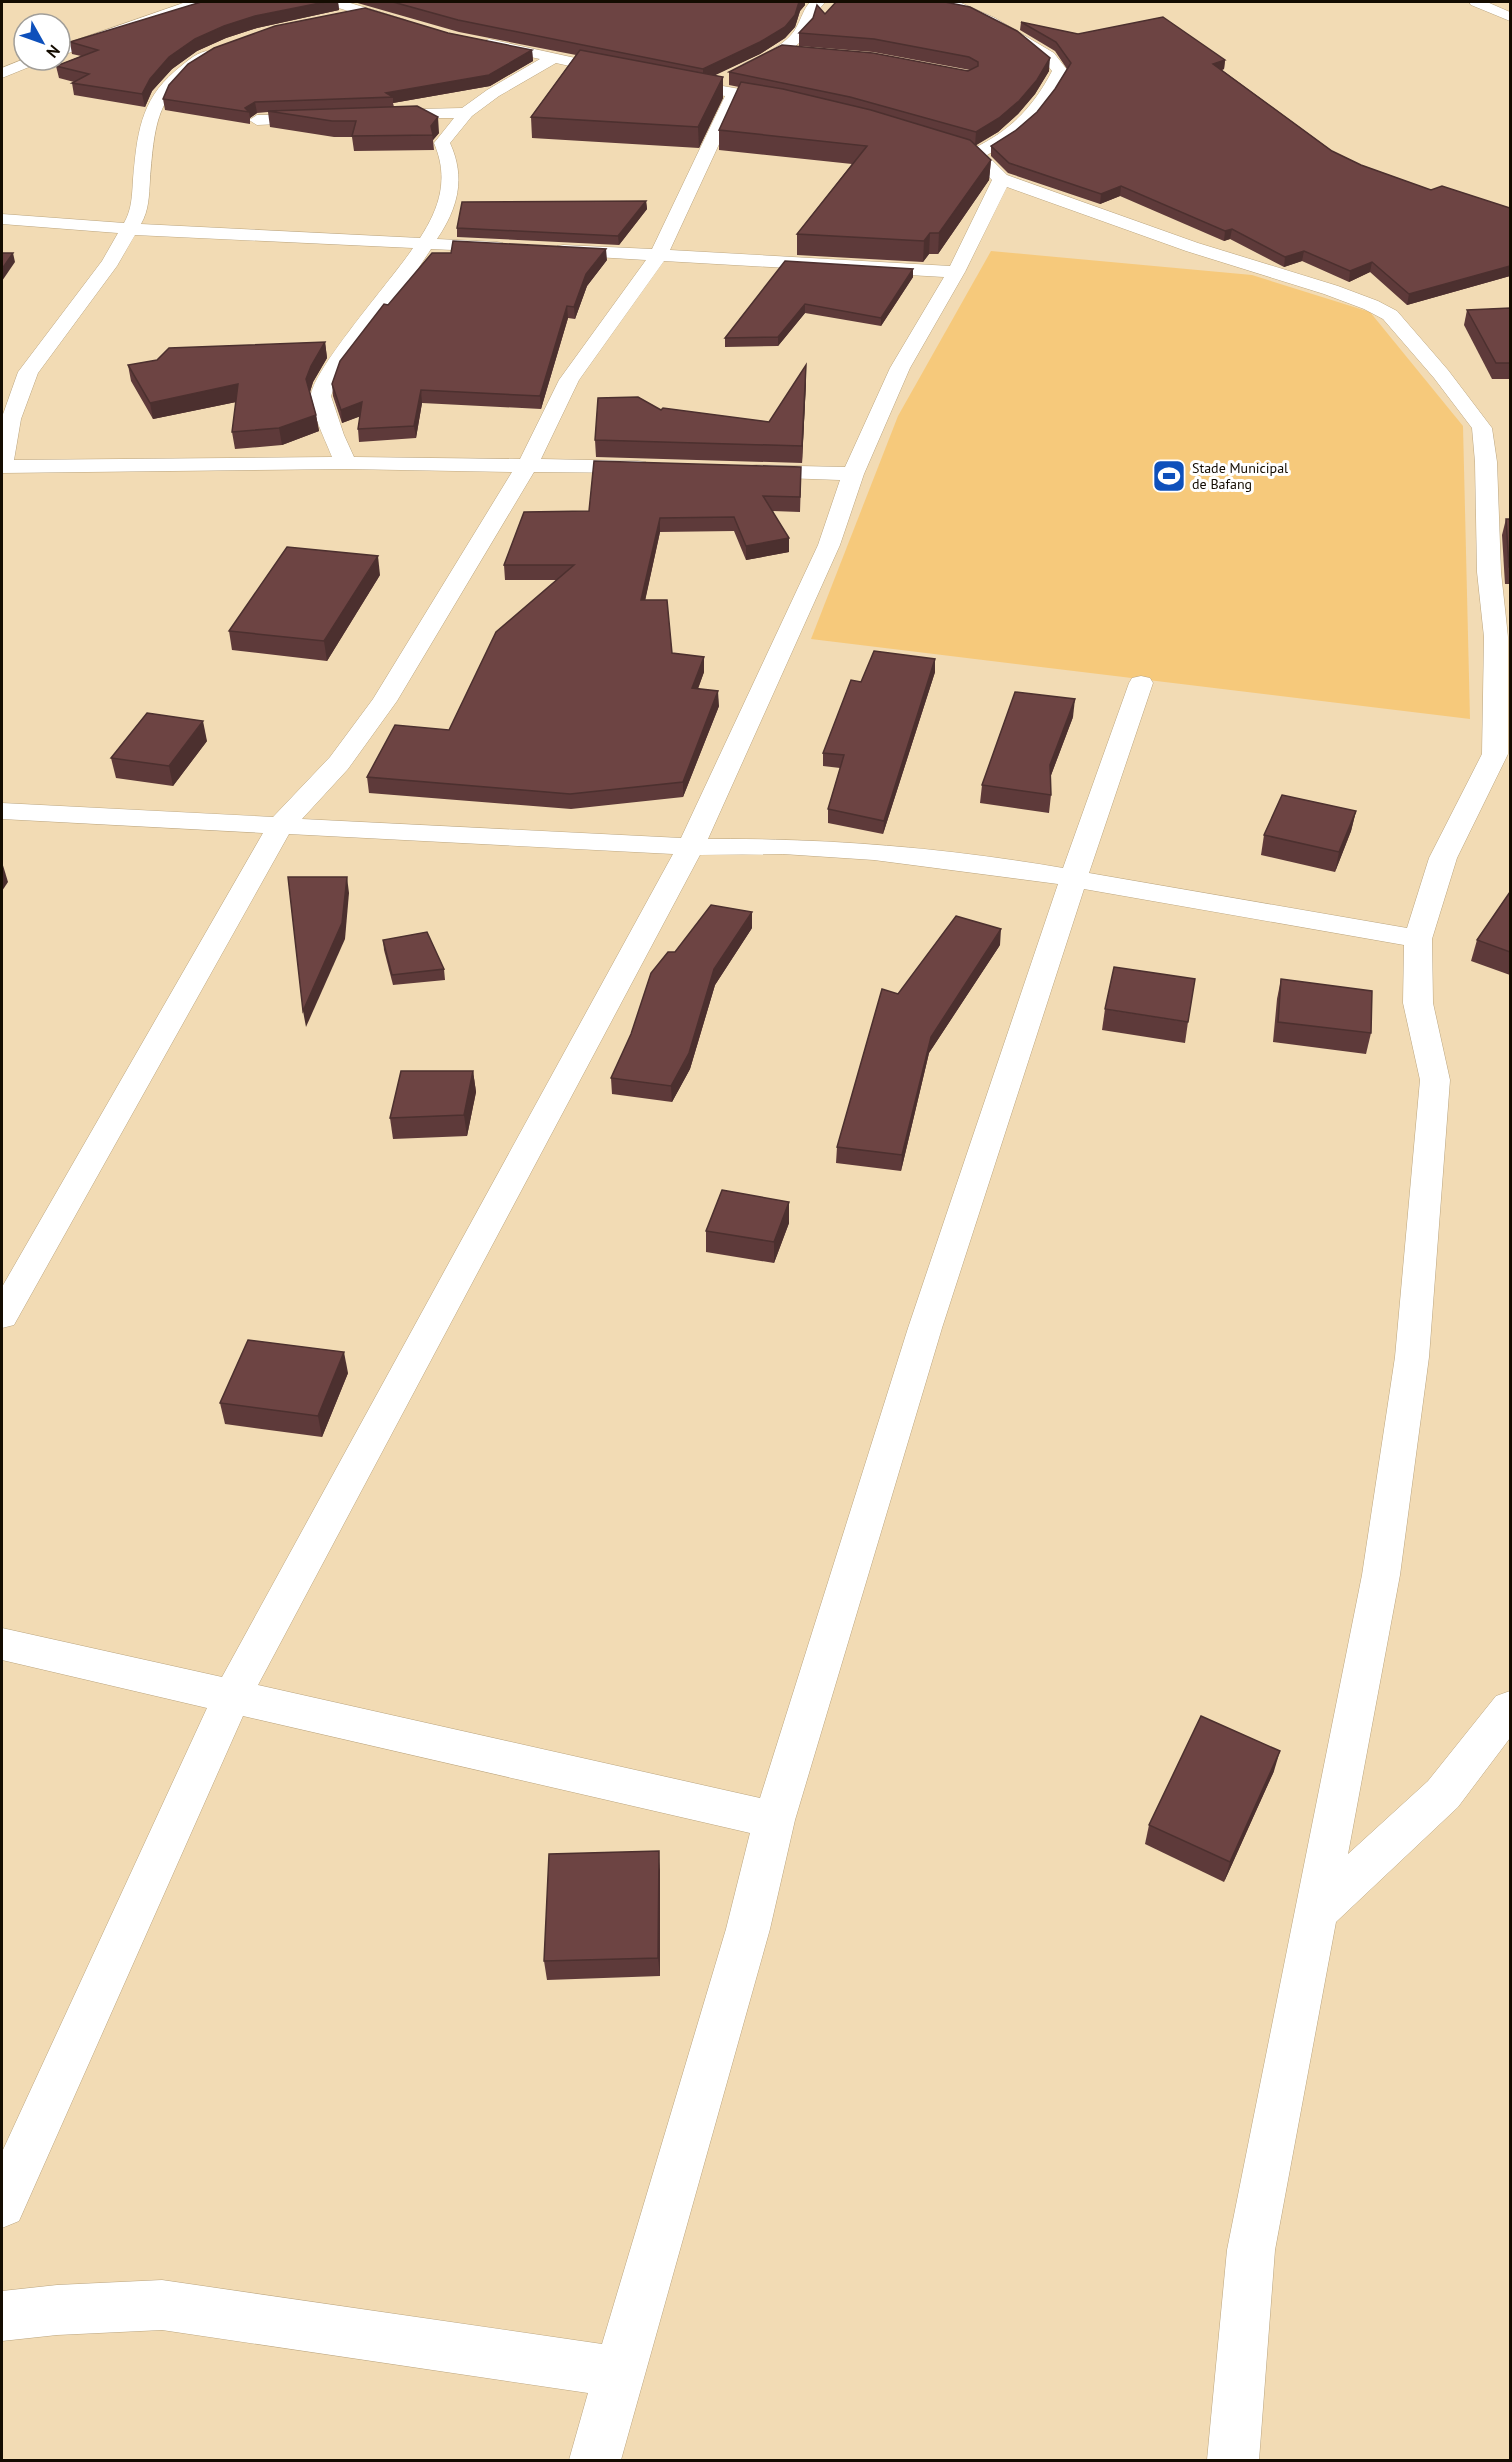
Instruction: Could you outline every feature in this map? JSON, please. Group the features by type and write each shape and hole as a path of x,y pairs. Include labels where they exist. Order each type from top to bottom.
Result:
{"street":[{"path":"72,47 199,2"},
{"path":"334,2 420,28"},
{"path":"658,80 705,88 734,80 791,43 804,29 809,12 818,2"},
{"path":"948,2 990,21 1049,56 1060,71 1041,106 996,145 976,154"},
{"path":"1476,2 1510,17"},
{"path":"329,19 400,4"},
{"path":"477,42 635,75"},
{"path":"217,50 193,64 165,88 153,108 144,152 138,212 110,262 28,372 11,419 2,467 346,463 660,467"},
{"path":"779,51 808,51"},
{"path":"346,463 333,435 321,396 330,371 405,274 442,218 450,189 448,159 442,142 466,112 493,93 555,57"},
{"path":"734,80 792,103"},
{"path":"2,1316 92,1162 280,826 339,763 384,701 528,464 569,380 659,255 734,80"},
{"path":"365,115 466,112"},
{"path":"257,120 332,117"},
{"path":"938,142 976,154 1001,179 1192,247 1371,305 1390,315 1442,374 1482,428 1486,462 1489,572 1496,637 1495,754 1443,858 1418,939 1418,1003 1434,1080 1412,1357 1381,1575 1251,2250 1233,2460"},
{"path":"2,2204 232,1696 691,847 829,545 853,474 900,368 956,272 1001,179"},
{"path":"2,219 130,229 518,248"},
{"path":"541,249 956,272"},
{"path":"732,470 853,474"},
{"path":"595,2460 748,1929 774,1820 925,1328 1074,877 1141,683"},
{"path":"2,811 691,847 752,844 811,848 932,859 1074,877 1337,927 1418,939"},
{"path":"2,1644 774,1820"},
{"path":"1316,1912 1443,1794 1510,1708"},
{"path":"2,2316 57,2310 162,2305 619,2372"}],"shaded area":[{"name":"Stade Municipal de Bafang","path":"991,251 1252,275 1370,312 1463,426 1470,719 811,639 898,416"}],"building":[{"path":"201,2 325,2 255,16 195,39 169,57 150,79 142,94 72,83 89,74 72,70 72,60 98,50 72,41"},
{"path":"393,2 799,2 795,15 785,27 760,42 703,69 458,20"},
{"path":"836,2 945,2 970,7 1017,31 1050,58 1037,80 1019,101 999,118 976,132 850,97 729,72 782,45 873,53 968,71 978,66 978,62 969,57 874,39 799,33 813,18 817,5 825,14"},
{"path":"365,8 448,33 532,50 489,75 386,93 393,97 255,102 245,108 249,112 163,99 169,85 188,64 214,48 275,26"},
{"path":"1163,17 1225,60 1213,64 1332,151 1361,165 1431,190 1442,186 1510,208 1510,266 1409,294 1372,262 1350,271 1304,251 1285,257 1232,229 1225,231 1121,186 1101,194 1009,163 991,146 1015,131 1037,112 1071,63 1056,42 1021,22 1078,34"},
{"path":"580,50 723,77 698,127 531,117"},
{"path":"741,82 783,89 871,110 970,140 991,160 939,233 930,233 924,241 797,234 867,146 719,130"},
{"path":"417,106 438,117 431,126 433,135 352,136 356,121 332,121 268,111"},
{"path":"646,201 618,236 457,228 462,202"},
{"path":"453,241 606,249 586,274 574,307 567,306 540,396 421,390 414,426 358,429 362,402 341,410 332,384 340,361 384,304 388,305 432,253 451,253"},
{"path":"2,253 13,253 2,269"},
{"path":"785,261 913,269 881,318 805,304 778,337 725,338"},
{"path":"1510,308 1510,363 1496,363 1467,310"},
{"path":"325,342 306,379 316,415 279,428 232,432 238,384 150,403 128,365 157,360 169,348"},
{"path":"806,365 802,446 595,440 598,398 638,397 661,410 663,408 769,422"},
{"path":"594,461 801,467 800,497 763,496 789,538 746,546 734,517 660,518 641,600 667,600 672,653 704,657 692,688 718,691 683,782 570,794 367,777 395,725 449,730 496,632 574,565 504,565 524,512 589,511"},
{"path":"1506,519 1510,519 1510,567 1509,567"},
{"path":"287,547 378,556 324,641 229,631"},
{"path":"874,651 935,659 884,821 828,809 844,755 823,753 851,680 861,682"},
{"path":"1015,692 1075,699 1050,765 1051,795 982,785"},
{"path":"147,713 203,721 169,766 111,758"},
{"path":"1282,795 1356,811 1339,852 1264,835"},
{"path":"288,877 347,877 342,923 303,1011"},
{"path":"1510,892 1510,952 1477,940"},
{"path":"711,905 752,912 714,969 689,1053 671,1086 611,1078 631,1034 651,973 668,952 675,952"},
{"path":"956,916 1001,929 931,1037 902,1155 837,1147 882,989 898,994"},
{"path":"427,932 444,969 392,975 383,940"},
{"path":"1114,967 1195,979 1188,1022 1105,1009"},
{"path":"1281,979 1372,991 1371,1033 1278,1022"},
{"path":"401,1071 473,1071 464,1115 390,1118"},
{"path":"722,1190 789,1202 774,1242 706,1231"},
{"path":"248,1340 344,1352 318,1416 220,1403"},
{"path":"1201,1716 1280,1751 1230,1862 1149,1825"},
{"path":"659,1851 658,1958 544,1961 549,1854"}],"place":[{"name":"Stade Municipal de Bafang","path":"1169,476"}]}
